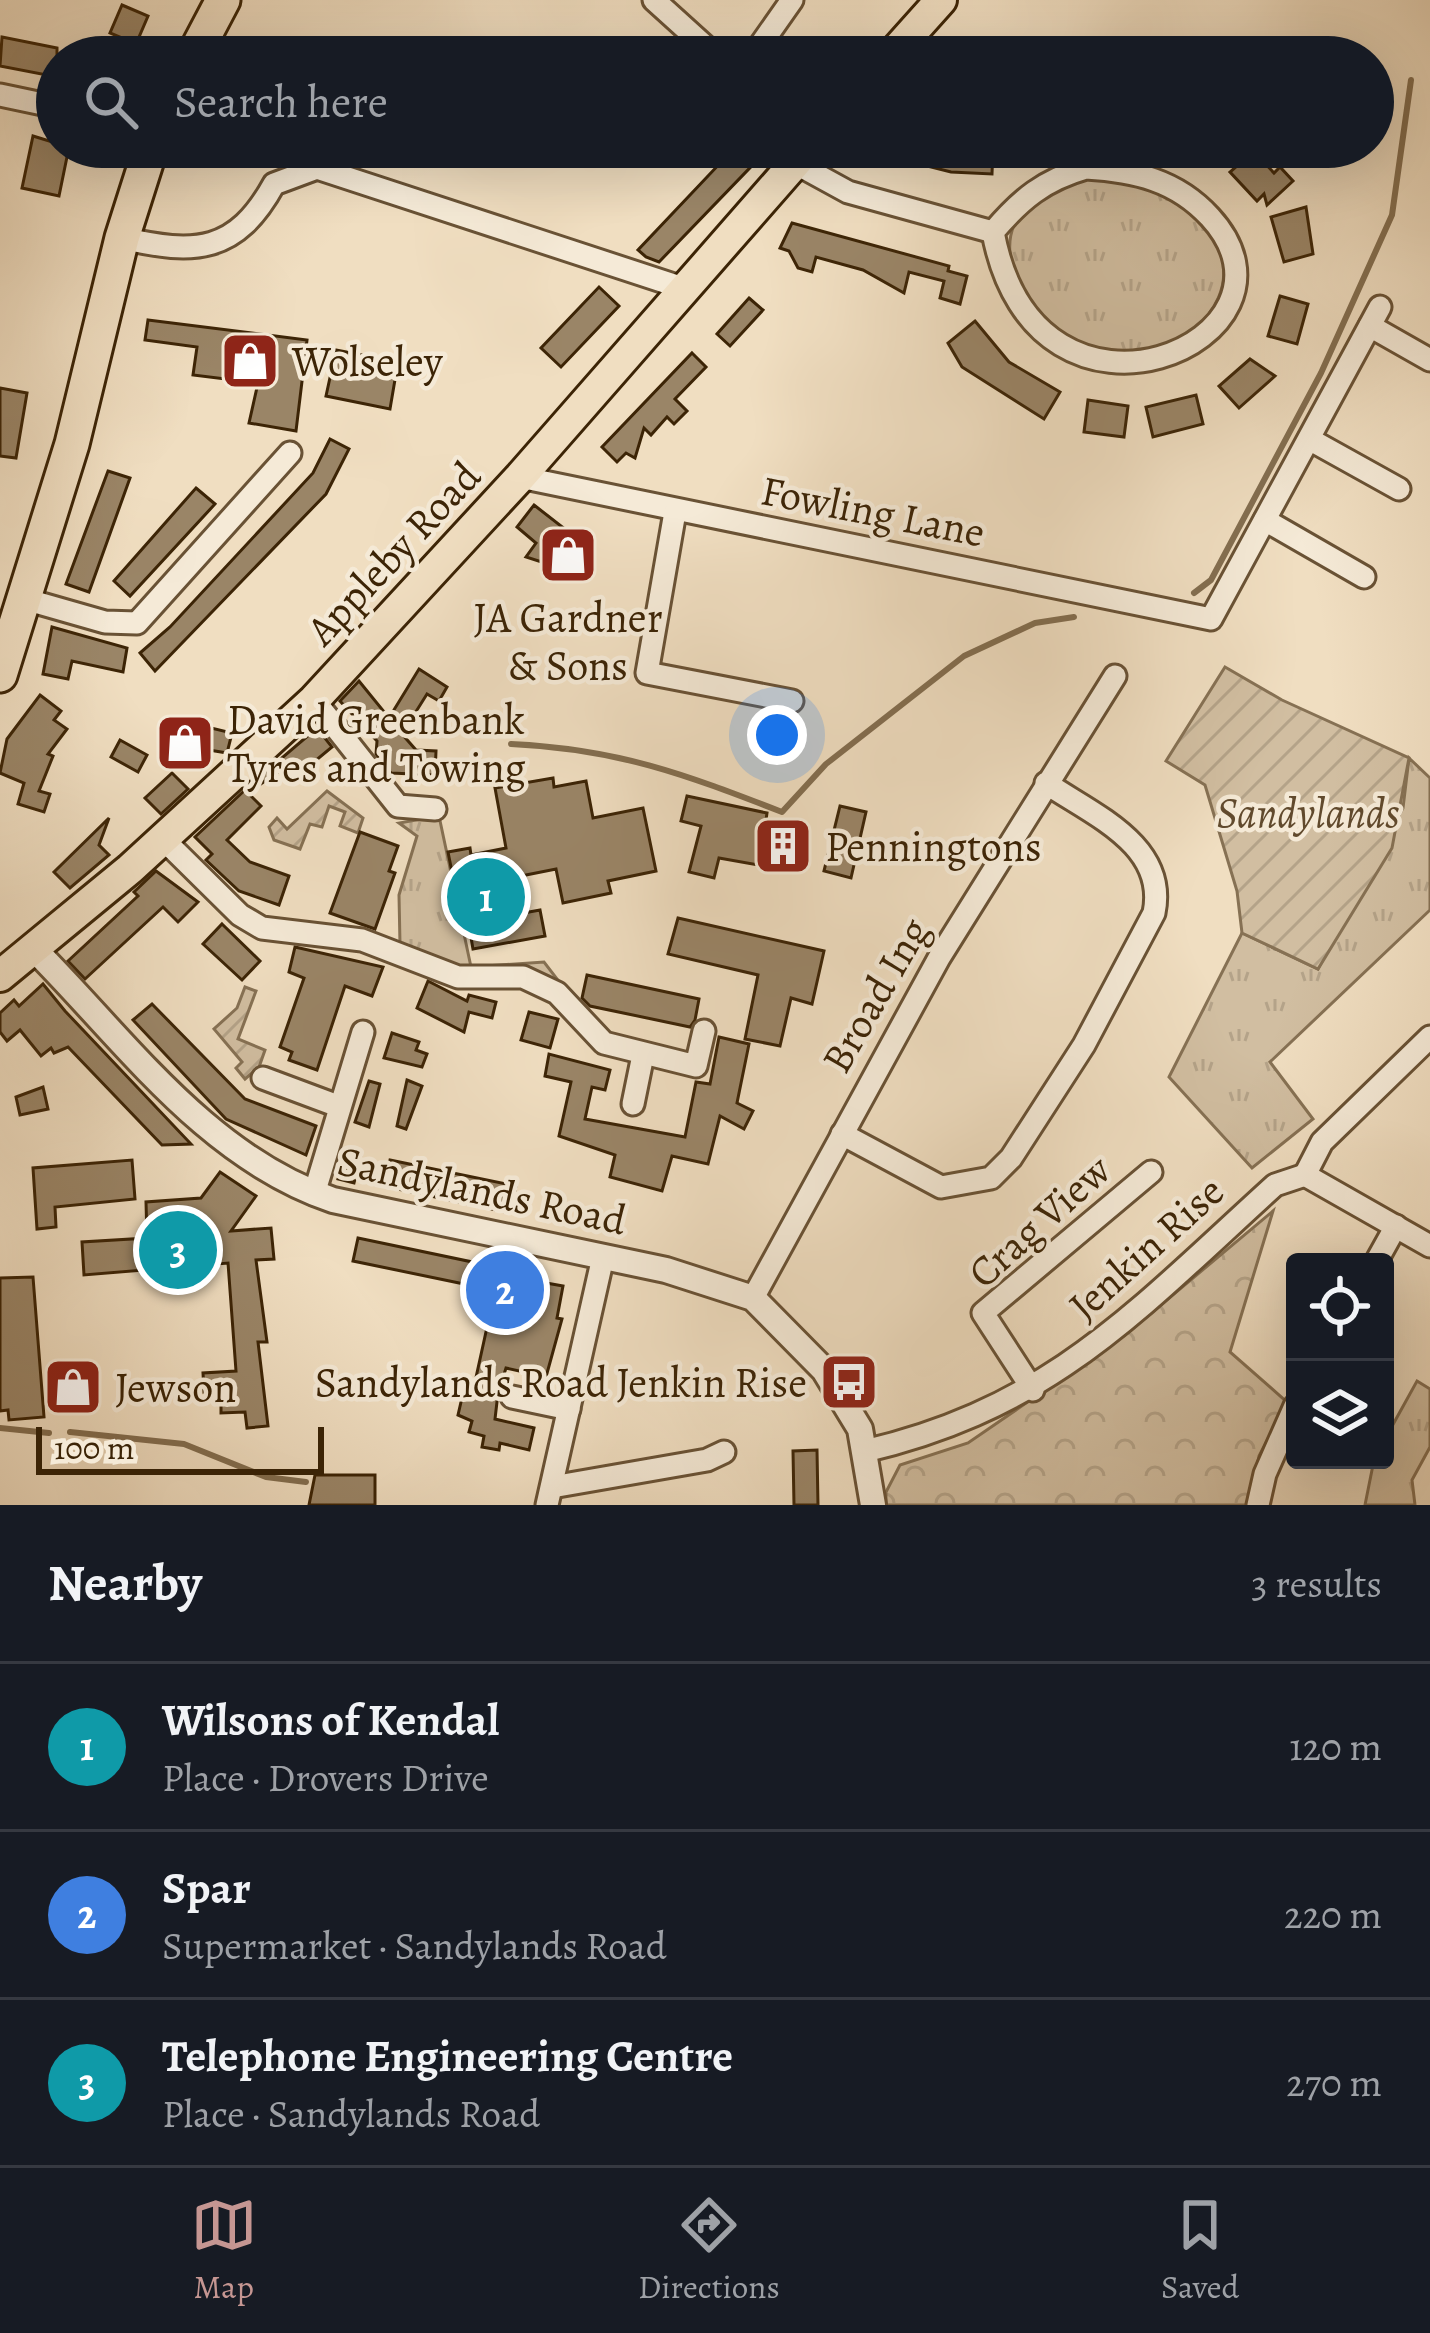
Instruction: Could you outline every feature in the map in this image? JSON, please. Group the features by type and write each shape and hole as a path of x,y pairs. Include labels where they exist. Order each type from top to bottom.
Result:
{"highway":[{"path":"204,36 223,0"},
{"path":"0,675 94,367 122,238 145,168"}],"main road":[{"path":"909,36 941,0"},
{"name":"Appleby Road","path":"0,976 36,951 314,700 520,477 790,168"}],"street":[{"path":"767,36 792,0"},
{"path":"662,3 696,36"},
{"path":"0,94 36,102"},
{"path":"122,238 178,247 227,238 253,221 274,184 316,168 683,288"},
{"path":"818,168 848,192 993,232"},
{"path":"1086,168 1149,176 1179,191 1216,223 1233,260 1232,293 1225,314 1182,352 1156,361 1112,362 1062,346 1035,324 1013,298 1000,268 993,232 1024,196 1056,177 1086,168"},
{"path":"1364,577 1265,520 1375,316 1430,360"},
{"path":"1309,439 1399,489"},
{"path":"21,598 105,622 137,623 290,452"},
{"name":"Fowling Lane","path":"520,477 1211,620 1265,520"},
{"path":"675,512 647,673 792,701"},
{"name":"Broad Ing","path":"753,1298 939,958 1115,676"},
{"path":"314,700 398,806 435,809"},
{"path":"842,1133 941,1187 970,1186 991,1178 1011,1158 1084,1045 1154,913 1158,895 1144,851 1046,783"},
{"path":"162,838 250,922 362,940 458,977 523,977 556,993 604,1043 643,1054 696,1066 704,1031"},
{"name":"Sandylands Road","path":"36,951 206,1128 268,1171 314,1194 705,1280 753,1298 824,1370 860,1429 873,1505"},
{"path":"314,1194 363,1032"},
{"name":"Jenkin Rise","path":"865,1451 936,1434 1034,1390 1095,1348 1276,1185 1305,1175 1322,1142 1430,1036"},
{"path":"633,1104 643,1054"},
{"path":"263,1078 338,1106"},
{"name":"Crag View","path":"1034,1390 983,1312 1151,1172"},
{"path":"1305,1175 1430,1246"},
{"path":"1381,1253 1396,1226"},
{"path":"603,1257 549,1496 707,1460 724,1452"},
{"path":"512,1397 569,1409"},
{"path":"1258,1505 1265,1474 1286,1426"}],"green space":[{"path":"1100,177 1148,186 1185,206 1215,239 1222,258 1219,297 1207,316 1188,335 1144,354 1099,351 1058,330 1027,298 1011,261 1014,224 1042,194"},
{"name":"Sandylands","path":"1225,667 1282,700 1409,758 1392,848 1318,969 1242,933 1237,891 1205,785 1166,761"},
{"path":"1409,758 1430,778 1430,910 1270,1062 1313,1119 1252,1168 1169,1077 1242,933 1318,969 1403,808"},
{"path":"327,791 363,818 358,833 340,826 345,812 329,806 322,827 310,824 300,849 274,840 269,827 277,818 287,829"},
{"path":"439,816 471,967 544,962 564,988 471,971 400,944 399,895 417,836 399,823"},
{"path":"245,987 256,991 238,1039 265,1050 259,1067 245,1079 236,1068 242,1062 214,1029 237,1008"},
{"path":"1273,1211 1230,1352 1286,1401 1259,1456 1249,1505 886,1505 886,1492 900,1465 968,1443 1125,1335"},
{"path":"1417,1381 1430,1389 1430,1447 1412,1480 1415,1505 1365,1505 1372,1469 1394,1469 1394,1423"}],"building":[{"path":"122,5 148,16 139,36 110,33"},
{"path":"2,37 36,44 36,73 0,66"},
{"path":"33,136 36,168 65,168 59,196 22,188"},
{"path":"716,168 750,168 659,262 638,250"},
{"path":"935,168 992,168 992,174"},
{"path":"1269,168 1274,173 1281,168 1293,181 1267,205 1264,194 1257,201 1230,172"},
{"path":"1306,207 1313,254 1284,262 1271,217"},
{"path":"792,223 949,266 948,271 967,276 960,304 940,298 944,281 909,272 904,293 863,270 816,257 812,272 798,268 789,251 780,248"},
{"path":"599,287 619,306 561,367 541,348"},
{"path":"1280,296 1308,304 1297,344 1268,336"},
{"path":"749,298 763,310 730,346 717,334"},
{"name":"Wolseley","path":"148,320 307,340 296,431 249,423 258,383 193,375 197,347 145,340"},
{"path":"975,321 1009,362 1060,392 1044,419 962,367 948,343"},
{"path":"336,350 398,362 390,409 326,396"},
{"path":"692,353 706,367 675,399 687,411 674,424 667,417 651,435 644,428 635,458 626,453 617,462 602,447"},
{"path":"1250,359 1275,376 1239,408 1219,386"},
{"path":"0,388 27,393 16,458 0,456"},
{"path":"1196,395 1203,424 1153,437 1146,407"},
{"path":"1088,400 1128,406 1124,437 1084,432"},
{"path":"330,439 349,449 326,494 155,671 140,653 170,627 313,473"},
{"path":"108,471 130,478 89,592 66,584"},
{"path":"196,488 215,504 130,596 114,581"},
{"path":"534,505 588,547 579,574 526,557 536,543 517,527"},
{"path":"52,627 127,648 123,672 72,661 68,679 43,674"},
{"path":"419,669 447,687 439,701 427,694 402,734 416,750 436,751 435,775 391,773 376,754 377,741 340,701 359,681 389,718"},
{"path":"40,695 61,711 54,720 67,729 48,754 53,756 39,791 50,794 44,812 18,804 24,783 0,773 7,739"},
{"name":"David Greenbank Tyres and Towing","path":"170,718 232,733 227,753 203,749 200,760 170,757 165,737"},
{"path":"317,728 332,747 297,776 288,765 252,790 249,786"},
{"path":"120,740 147,755 138,772 111,757"},
{"path":"172,773 188,789 161,814 145,798"},
{"path":"553,778 554,787 586,781 593,818 643,808 656,871 608,881 611,893 563,903 556,869 511,878 518,914 540,910 545,936 473,949 469,926 463,927 448,852 470,848 471,855 506,848 495,788"},
{"path":"245,790 261,806 227,840 250,862 289,876 279,905 239,891 206,860 212,854 195,837"},
{"path":"687,796 767,813 766,820 803,829 793,871 719,858 714,878 689,872 701,826 681,821"},
{"path":"840,806 866,812 851,878 824,871"},
{"path":"109,818 99,845 109,855 70,888 54,872"},
{"path":"360,832 398,846 389,871 395,873 375,929 330,913"},
{"path":"156,871 198,902 178,922 163,907 85,979 68,961 138,896 134,892"},
{"path":"678,918 824,951 812,1004 791,998 780,1046 745,1039 758,975 668,954"},
{"path":"222,924 260,961 242,980 203,944"},
{"path":"295,947 383,967 372,996 345,986 317,1070 289,1060 292,1052 280,1047 304,978 289,972"},
{"path":"587,975 699,999 695,1020 690,1027 590,1006 582,998"},
{"path":"428,981 467,1001 469,995 496,1002 492,1018 469,1012 464,1032 417,1008"},
{"path":"43,984 191,1144 162,1145 68,1047 54,1053 51,1048 41,1056 20,1030 7,1041 0,1032 0,1013 14,1000 19,1006"},
{"path":"152,1004 245,1099 316,1126 306,1155 226,1119 133,1020"},
{"path":"529,1012 558,1019 550,1048 521,1040"},
{"path":"392,1033 419,1042 416,1050 427,1054 422,1067 384,1058"},
{"path":"719,1037 749,1044 737,1103 753,1111 744,1129 720,1116 708,1164 672,1156 662,1191 610,1177 615,1155 559,1136 571,1082 545,1076 549,1054 610,1070 605,1090 592,1087 585,1119 685,1137 696,1082 710,1084"},
{"path":"407,1080 422,1086 406,1129 397,1126"},
{"path":"369,1081 380,1084 369,1127 355,1122"},
{"path":"43,1087 48,1109 20,1115 16,1097"},
{"path":"346,1151 361,1155 354,1183 338,1179"},
{"path":"132,1160 135,1199 55,1207 56,1227 37,1229 33,1168"},
{"path":"390,1160 516,1186 510,1213 384,1186"},
{"path":"220,1172 256,1196 231,1231 271,1228 274,1259 256,1260 267,1342 258,1342 268,1426 247,1428 245,1412 221,1413 221,1390 204,1392 203,1373 236,1371 228,1263 84,1275 82,1242 147,1238 146,1202 201,1198"},
{"path":"358,1238 525,1273 524,1279 563,1286 557,1318 562,1319 546,1377 506,1368 498,1393 495,1419 534,1428 529,1450 500,1443 499,1450 482,1447 484,1436 469,1432 472,1421 458,1415 464,1389 473,1391 491,1309 484,1308 488,1289 353,1261"},
{"path":"33,1277 44,1417 9,1420 8,1410 0,1411 0,1278"},
{"path":"817,1450 818,1505 794,1505 793,1451"},
{"path":"315,1475 375,1475 375,1505 309,1505"}],"waterway":[{"path":"1194,593 1211,580 1321,373 1392,215 1411,80"},
{"path":"511,744 585,751 650,766 782,812 826,764 964,656 1035,623 1074,617"},
{"path":"0,1428 49,1433"},
{"path":"70,1432 184,1444 266,1477 306,1482"}],"place":[{"name":"Wolseley","path":"250,361"},
{"name":"JA Gardner & Sons","path":"568,555"},
{"name":"David Greenbank Tyres and Towing","path":"185,743"},
{"name":"Penningtons","path":"783,846"},
{"name":"Wilsons of Kendal","path":"486,897"},
{"name":"Telephone Engineering Centre","path":"178,1250"},
{"name":"Spar","path":"505,1290"},
{"name":"Sandylands Road Jenkin Rise","path":"849,1382"},
{"name":"Jewson","path":"73,1387"}]}
